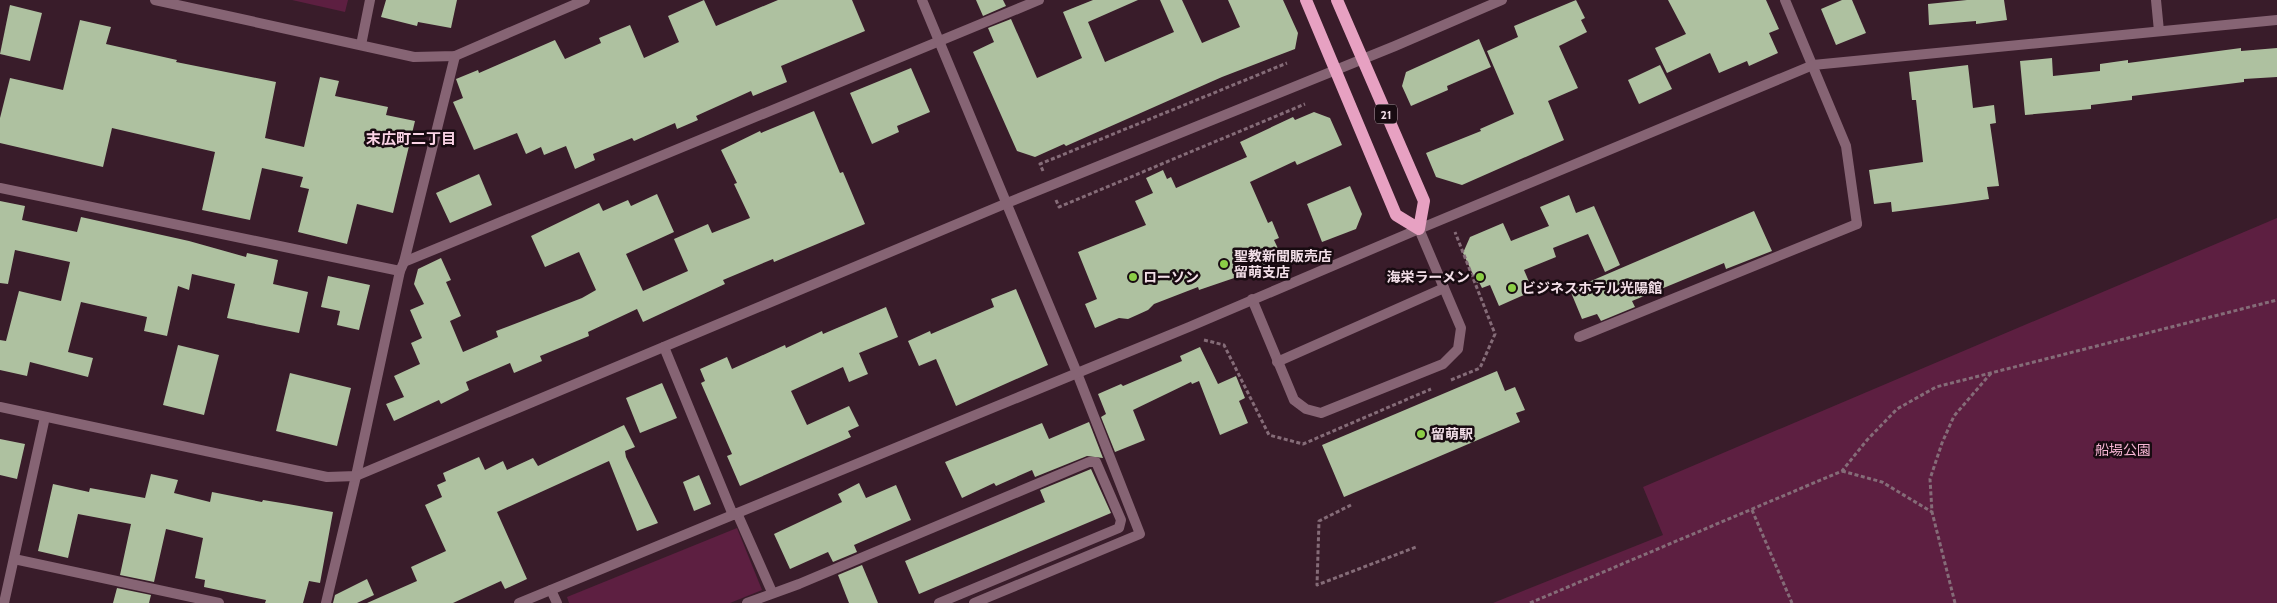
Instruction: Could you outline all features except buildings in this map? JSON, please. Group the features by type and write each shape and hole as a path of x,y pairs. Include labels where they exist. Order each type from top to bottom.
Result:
{"main road":[{"name":"21","path":"1306,0 1396,215 1419,229 1424,201 1337,0"}],"street":[{"path":"155,0 194,4 414,58 455,56 583,0"},
{"path":"361,45 370,0"},
{"path":"922,0 1077,373 1140,534 974,603"},
{"path":"0,188 402,266 1039,0"},
{"path":"0,406 45,418 327,477 356,476 1007,203 1502,0"},
{"path":"1578,337 1857,224 1846,146 1785,0"},
{"path":"2156,0 2159,31"},
{"path":"519,603 1189,327 1812,65 2277,20"},
{"path":"326,603 402,266 455,56"},
{"path":"1252,299 1276,362 1294,400 1306,409 1321,413 1443,364 1458,349 1461,328 1419,229"},
{"path":"1276,362 1444,288"},
{"path":"664,346 735,514 772,592"},
{"path":"4,603 45,418"},
{"path":"747,603 772,592 799,584 1089,462 1096,462 1121,520 1119,528 939,603"},
{"path":"14,559 219,603"},
{"path":"551,590 557,603"}],"path":[{"path":"1444,383 1480,368 1495,334 1449,217"},
{"path":"1530,603 1842,471 1897,408 1936,387 1992,371 2277,300"},
{"path":"1189,327 1196,342 1205,339 1224,345 1268,435 1302,444 1435,387"},
{"path":"1955,603 1932,512 1930,480 1942,443 1954,416 1992,371"},
{"path":"1842,471 1882,482 1932,512"},
{"path":"1351,505 1319,521 1317,585 1416,547"},
{"path":"1752,510 1792,603"}],"green space":[{"path":"292,0 348,0 345,12"},
{"name":"船場公園","path":"2277,218 2277,603 1493,603 1663,535 1643,487"},
{"path":"737,528 762,590 730,603 569,603 567,597"}],"place":[{"name":"聖教新聞販売店 留萌支店","path":"1224,264"},
{"name":"ローソン","path":"1133,277"},
{"name":"海栄ラーメン","path":"1480,277"},
{"name":"ビジネスホテル光陽館","path":"1512,288"},
{"name":"留萌駅","path":"1421,434"}],"district":[{"name":"末広町二丁目","path":"411,139"}]}
